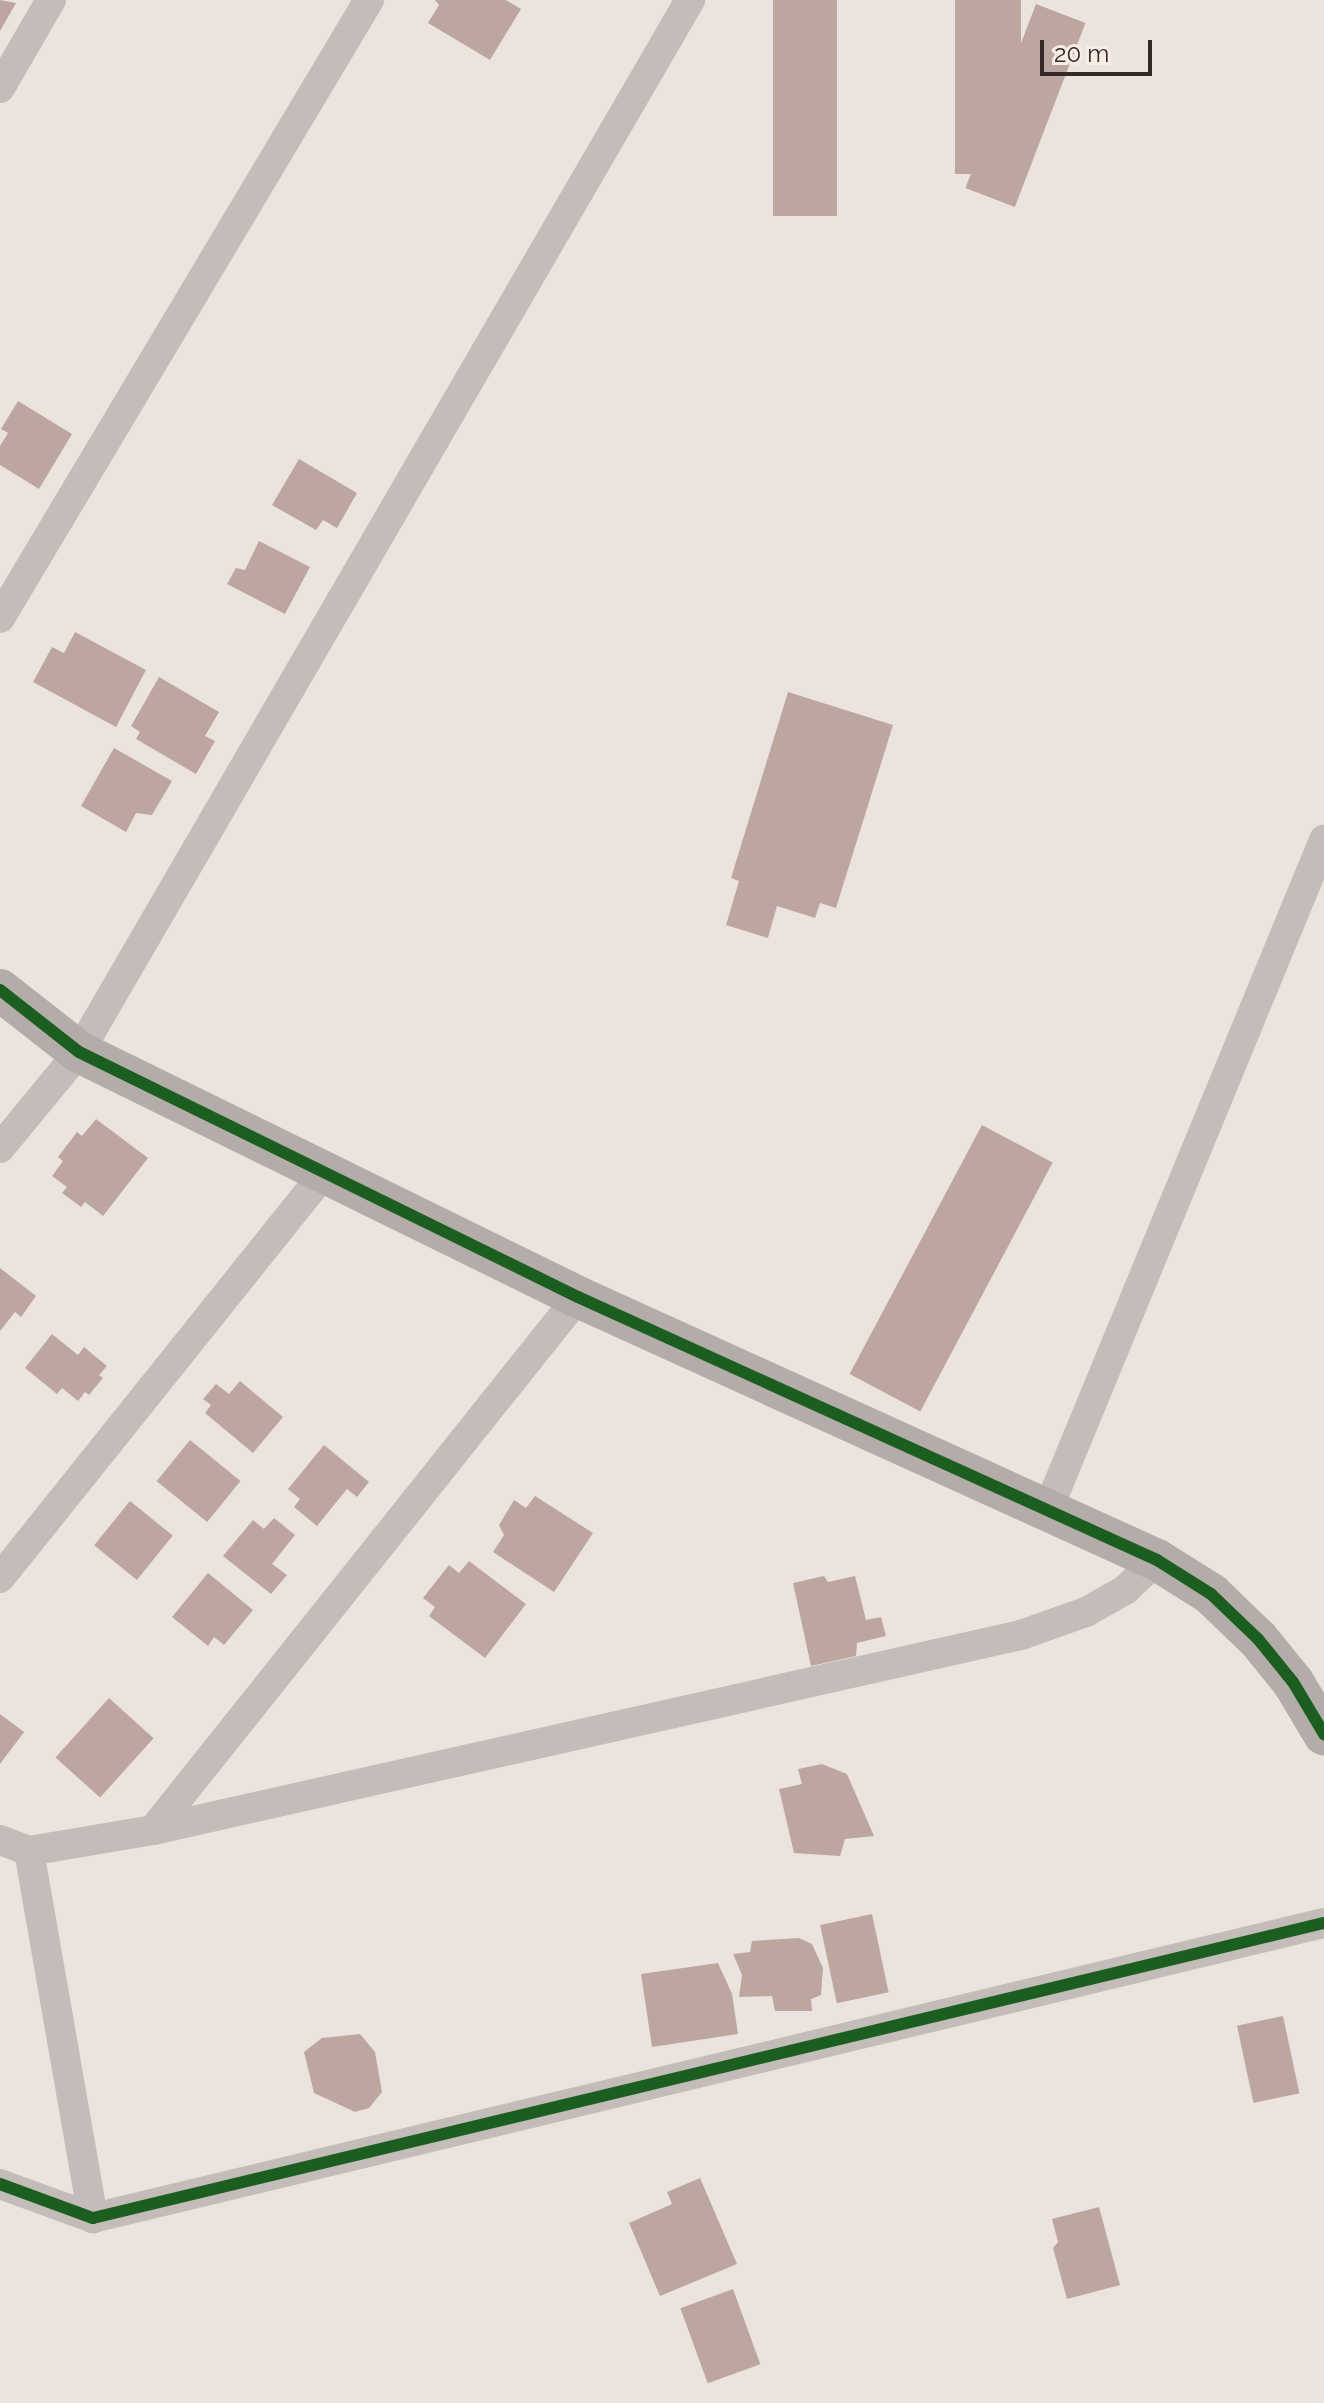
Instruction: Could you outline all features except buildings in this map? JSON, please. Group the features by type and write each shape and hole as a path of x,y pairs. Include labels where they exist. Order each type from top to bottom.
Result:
{"street":[{"path":"0,88 51,0"},
{"path":"0,618 369,0"},
{"path":"0,1148 79,1052 690,0"},
{"path":"1048,1509 1324,840"},
{"path":"0,990 79,1052 578,1297 1157,1560 1211,1594 1258,1639 1293,1682 1324,1734"},
{"path":"0,1578 325,1172"},
{"path":"153,1830 578,1297"},
{"path":"0,1840 29,1851 153,1830 1021,1635 1086,1612 1125,1590 1157,1560"},
{"path":"29,1851 93,2218"},
{"path":"0,2184 93,2218 1324,1923"}],"cycle path":[{"path":"0,990 79,1052 578,1297 1157,1560 1211,1594 1258,1639 1293,1682 1324,1734"},
{"path":"0,2184 93,2218 1324,1923"}]}
